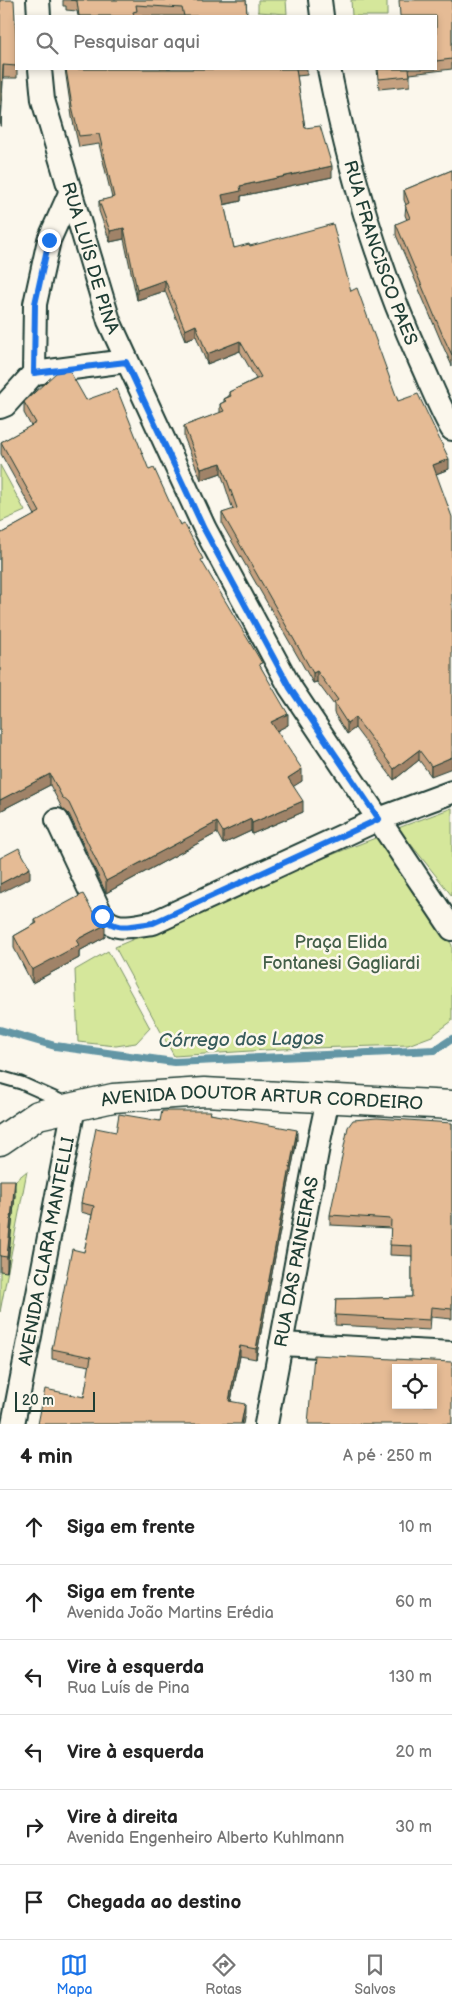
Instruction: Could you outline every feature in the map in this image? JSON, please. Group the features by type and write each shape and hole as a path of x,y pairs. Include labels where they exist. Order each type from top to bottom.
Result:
{"street":[{"path":"38,0 39,15"},
{"path":"320,0 322,15"},
{"name":"RUA LUÍS DE PINA","path":"40,70 43,100 109,321 126,362 204,529 290,688 452,929"},
{"name":"RUA FRANCISCO PAES","path":"329,70 336,106 362,203 389,289 452,429"},
{"path":"34,373 35,304 49,240 71,192"},
{"path":"0,408 34,373 126,362"},
{"path":"57,820 102,916 109,925 121,927 153,923 379,819 452,792"},
{"name":"AVENIDA DOUTOR ARTUR CORDEIRO","path":"0,1140 38,1115 113,1098 204,1092 452,1105"},
{"name":"RUA DAS PAINEIRAS","path":"266,1424 328,1099"},
{"name":"AVENIDA CLARA MANTELLI","path":"13,1424 74,1107"},
{"path":"281,1344 452,1353"}],"lane":[{"path":"0,1077 21,1083 74,1107"}],"green space":[{"path":"258,0 286,0 287,14 258,12"},
{"path":"351,0 387,0 387,15 352,15"},
{"path":"0,465 25,511 0,522"},
{"path":"452,808 452,896 398,828"},
{"name":"Praça Elida Fontanesi Gagliardi","path":"378,837 452,945 452,1021 432,1036 408,1045 281,1049 174,1056 115,947"},
{"path":"108,951 150,1028 136,1043 116,1046 78,1042 75,970"},
{"path":"27,1171 0,1312 0,1193"}],"building":[{"path":"0,0 14,0 15,66 3,65 0,114"},
{"path":"70,0 246,0 247,15 184,15 182,8 136,5 137,11 133,12 134,15 79,15 77,1"},
{"path":"399,0 452,0 452,59 437,61 437,15 400,15"},
{"path":"66,70 296,70 305,128 320,126 332,166 240,186 241,191 222,195 234,248 249,244 250,246 333,224 351,291 357,288 398,401 418,394 449,459 433,465 452,517 452,757 431,766 419,750 394,769 355,717 347,723 334,703 338,700 317,671 313,673 222,513 237,508 221,463 201,469 184,426 224,411 220,404 226,401 224,399 231,396 229,392 261,377 240,341 207,354 196,325 185,330 165,280 137,290 124,228 110,231 99,201 114,197 99,134 79,136"},
{"path":"378,70 409,70 410,76 379,79"},
{"path":"452,170 452,355 396,224 410,218 405,205 409,203 404,190"},
{"path":"69,370 86,400 117,389 149,470 154,468 180,525 184,523 203,559 201,560 262,663 259,664 288,714 271,722 302,769 288,778 303,801 252,823 251,819 223,832 217,822 106,881 69,803 62,797 50,774 0,800 0,534 40,512 1,442 36,423 24,402 57,372"},
{"path":"19,848 30,868 0,884 0,858"},
{"path":"83,894 93,912 105,925 76,940 79,945 32,970 14,936 37,923 35,920"},
{"path":"162,1111 211,1111 210,1114 297,1130 256,1349 240,1346 229,1401 245,1404 241,1424 38,1424 45,1389 84,1397 91,1357 52,1349 72,1249 84,1252 94,1206 81,1203 96,1128 116,1132 119,1114 160,1121"},
{"path":"377,1118 452,1123 452,1309 431,1307 430,1320 335,1315 336,1299 412,1297 412,1246 390,1245 391,1219 330,1215 348,1127 353,1120"},
{"path":"0,1180 15,1180 7,1257 0,1256"},
{"path":"314,1355 452,1362 452,1424 308,1424"}],"waterway":[{"name":"Córrego dos Lagos","path":"0,1030 55,1046 174,1062 435,1050 452,1039"}],"route":[{"path":"49,240 35,304 34,373 126,362 204,529 290,688 379,819 153,923 121,927 109,925 102,916"}]}
